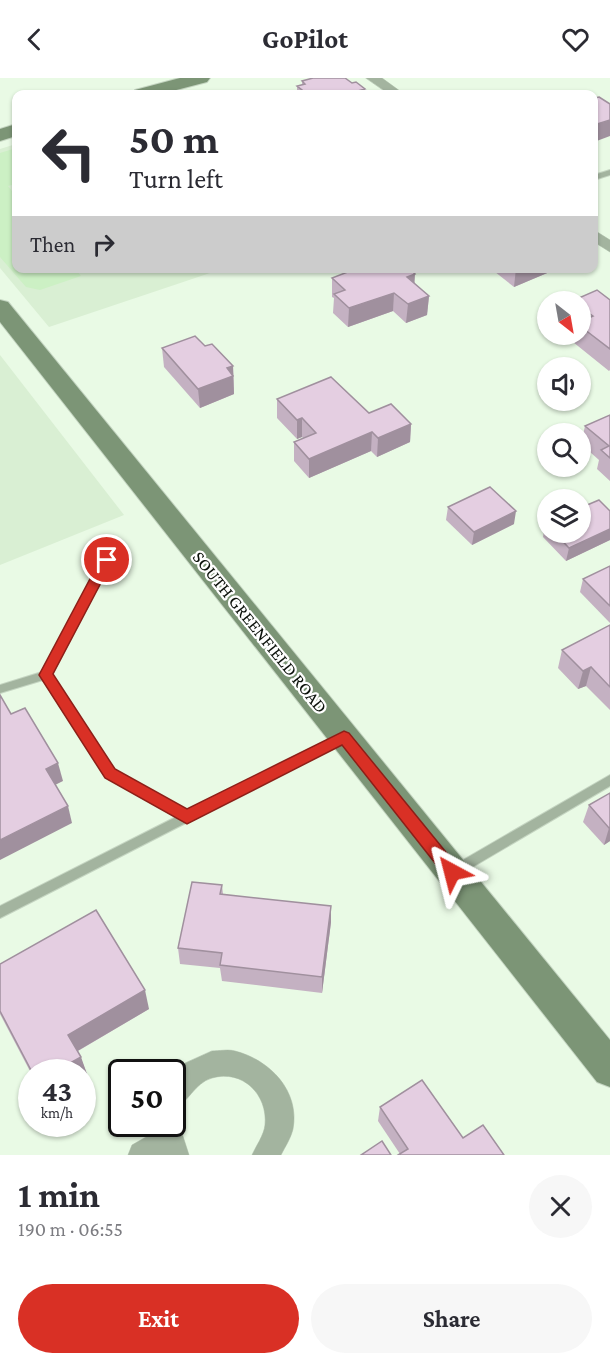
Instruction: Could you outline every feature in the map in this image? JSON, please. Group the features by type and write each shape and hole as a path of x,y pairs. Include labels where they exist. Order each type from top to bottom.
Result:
{"main road":[{"path":"157,90 201,78"},
{"name":"SOUTH GREENFIELD ROAD","path":"0,307 610,1069"}],"street":[{"path":"374,78 391,90"},
{"path":"186,1078 210,1064 229,1063 247,1066 263,1077 274,1091 280,1110 279,1129 266,1155"},
{"path":"142,1155 169,1139"}],"lane":[{"path":"0,689 46,675 107,560"},
{"path":"46,675 110,773 187,817"},
{"path":"0,912 344,737"},
{"path":"452,872 610,780"}],"shaded area":[{"path":"12,145 12,273 210,273 49,327 0,268 0,149"},
{"path":"12,149 12,185 8,186 12,191 12,271 0,257 0,153"},
{"path":"14,273 78,273 81,276 40,290 26,287"},
{"path":"0,355 124,515 0,565"}],"building":[{"path":"313,78 345,78 365,89 302,90 297,86 305,84 302,81"},
{"path":"598,97 610,104 610,120 598,124"},
{"path":"345,273 414,273 407,277 429,296 408,304 394,293 349,308 334,294 345,290 332,278"},
{"path":"597,290 610,300 610,349 591,334 591,317 593,316 591,315 591,293"},
{"path":"195,336 205,346 212,344 233,366 227,368 233,376 198,389 162,348"},
{"path":"331,377 369,413 391,404 411,424 378,438 372,432 309,459 294,442 316,433 302,418 297,420 277,399"},
{"path":"610,415 610,458 601,450 609,446 591,431 591,423"},
{"path":"490,487 516,511 474,532 448,507"},
{"path":"599,500 610,511 610,529 591,538 591,503"},
{"path":"564,543 580,543 569,548"},
{"path":"610,566 610,606 583,579"},
{"path":"610,625 610,687 591,667 583,671 562,650"},
{"path":"0,695 11,714 25,708 58,763 46,769 68,806 0,840"},
{"path":"610,793 610,827 609,828 589,805"},
{"path":"192,882 222,885 220,894 331,906 322,977 220,965 222,953 178,948"},
{"path":"96,910 145,990 68,1035 81,1057 77,1059 25,1059 0,1011 0,964"},
{"path":"422,1080 463,1138 483,1125 504,1155 398,1155 408,1149 380,1107"},
{"path":"382,1141 391,1155 361,1155"}],"route":[{"path":"107,560 46,675 110,773 187,817 344,737 452,872"}]}
